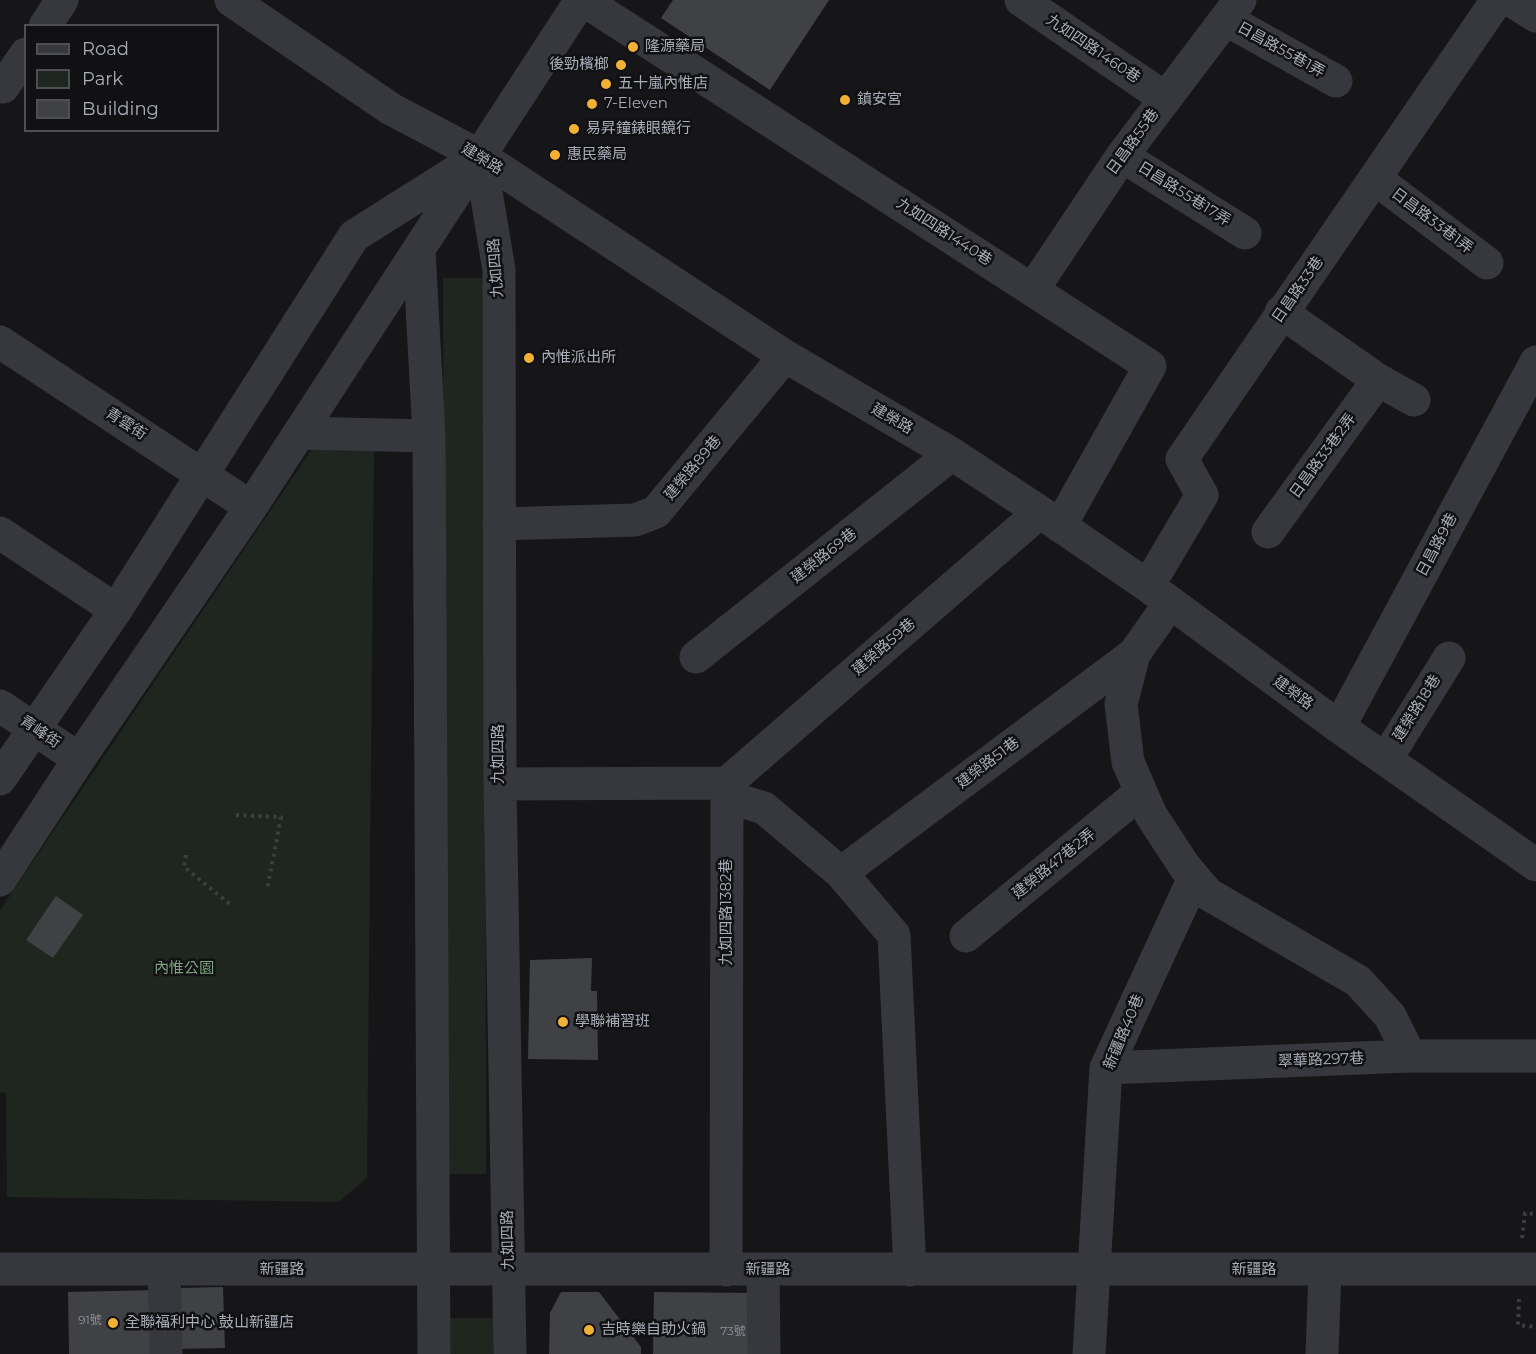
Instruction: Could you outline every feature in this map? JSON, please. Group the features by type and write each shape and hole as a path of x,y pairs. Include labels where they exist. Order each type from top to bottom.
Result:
{"street":[{"path":"46,24 63,0"},
{"name":"建榮路","path":"231,0 390,110 480,156 785,357 952,454 1159,594 1339,727 1536,865"},
{"path":"0,880 79,759 251,507 582,0"},
{"name":"九如四路1440巷","path":"582,0 1150,366 1050,519"},
{"name":"九如四路1460巷","path":"1021,0 1165,98"},
{"name":"日昌路33巷","path":"1159,594 1202,495 1182,459 1281,312 1377,180 1497,0"},
{"path":"1510,0 1536,16"},
{"name":"日昌路55巷","path":"1033,289 1122,156 1233,10"},
{"name":"日昌路55巷1弄","path":"1233,10 1336,81"},
{"path":"1,88 24,57"},
{"path":"0,779 33,727 116,610 354,236 480,156"},
{"name":"九如四路","path":"480,156 499,270 500,784 510,1354"},
{"name":"日昌路55巷17弄","path":"1122,156 1245,233"},
{"name":"日昌路33巷1弄","path":"1377,180 1487,263"},
{"path":"419,250 429,436 434,1354"},
{"path":"1281,312 1378,380 1414,400"},
{"name":"青雲街","path":"0,342 251,507"},
{"name":"建榮路89巷","path":"499,524 635,520 656,512 785,357"},
{"name":"日昌路9巷","path":"1339,727 1536,362"},
{"name":"日昌路33巷2弄","path":"1268,532 1378,380"},
{"path":"299,433 429,436"},
{"name":"建榮路69巷","path":"696,657 952,454"},
{"name":"建榮路59巷","path":"728,790 1050,519"},
{"path":"0,533 116,610"},
{"path":"1159,594 1134,654 1121,704 1128,762 1151,815 1194,878 1208,894 1358,981 1390,1016 1410,1056"},
{"name":"建榮路51巷","path":"841,873 1134,654"},
{"name":"建榮路18巷","path":"1386,759 1449,658"},
{"name":"青峰街","path":"0,706 79,759"},
{"path":"500,784 728,790 764,808 841,873 894,934 910,1269"},
{"name":"九如四路1382巷","path":"726,1269 728,790"},
{"name":"建榮路47巷2弄","path":"966,936 1141,792"},
{"name":"新疆路40巷","path":"1089,1354 1106,1068 1194,878"},
{"name":"翠華路297巷","path":"1106,1068 1410,1056 1536,1056"},
{"name":"新疆路","path":"0,1269 1536,1269"},
{"path":"164,1269 165,1354"},
{"path":"763,1269 764,1354"},
{"path":"1322,1354 1325,1270"}],"path":[{"path":"236,815 281,817 267,890"},
{"path":"186,855 186,868 231,905"}],"green space":[{"path":"443,278 485,278 486,1174 445,1174"},
{"name":"內惟公園","path":"312,449 374,451 367,1178 338,1202 7,1197 6,1093 0,1092 0,910"},
{"path":"446,1318 493,1318 493,1354 447,1354"}],"building":[{"path":"673,0 829,0 770,90 661,18"},
{"path":"56,896 83,915 53,958 26,940"},
{"path":"592,958 591,991 597,991 598,1060 528,1059 530,960"},
{"path":"223,1287 225,1348 177,1349 176,1288"},
{"name":"全聯福利中心 鼓山新疆店","path":"156,1290 158,1354 69,1354 68,1292"},
{"name":"吉時樂自助火鍋","path":"561,1292 599,1292 641,1347 641,1354 549,1354 550,1313"},
{"path":"654,1292 753,1293 751,1354 653,1354"}],"place":[{"name":"隆源藥局","path":"633,47"},
{"name":"後勁檳榔","path":"621,65"},
{"name":"五十嵐內惟店","path":"606,84"},
{"name":"鎮安宮","path":"845,100"},
{"name":"7-Eleven","path":"592,104"},
{"name":"易昇鐘錶眼鏡行","path":"574,129"},
{"name":"惠民藥局","path":"555,155"},
{"name":"內惟派出所","path":"529,358"},
{"name":"學聯補習班","path":"563,1022"},
{"name":"全聯福利中心 鼓山新疆店","path":"113,1323"},
{"name":"吉時樂自助火鍋","path":"589,1330"}]}
